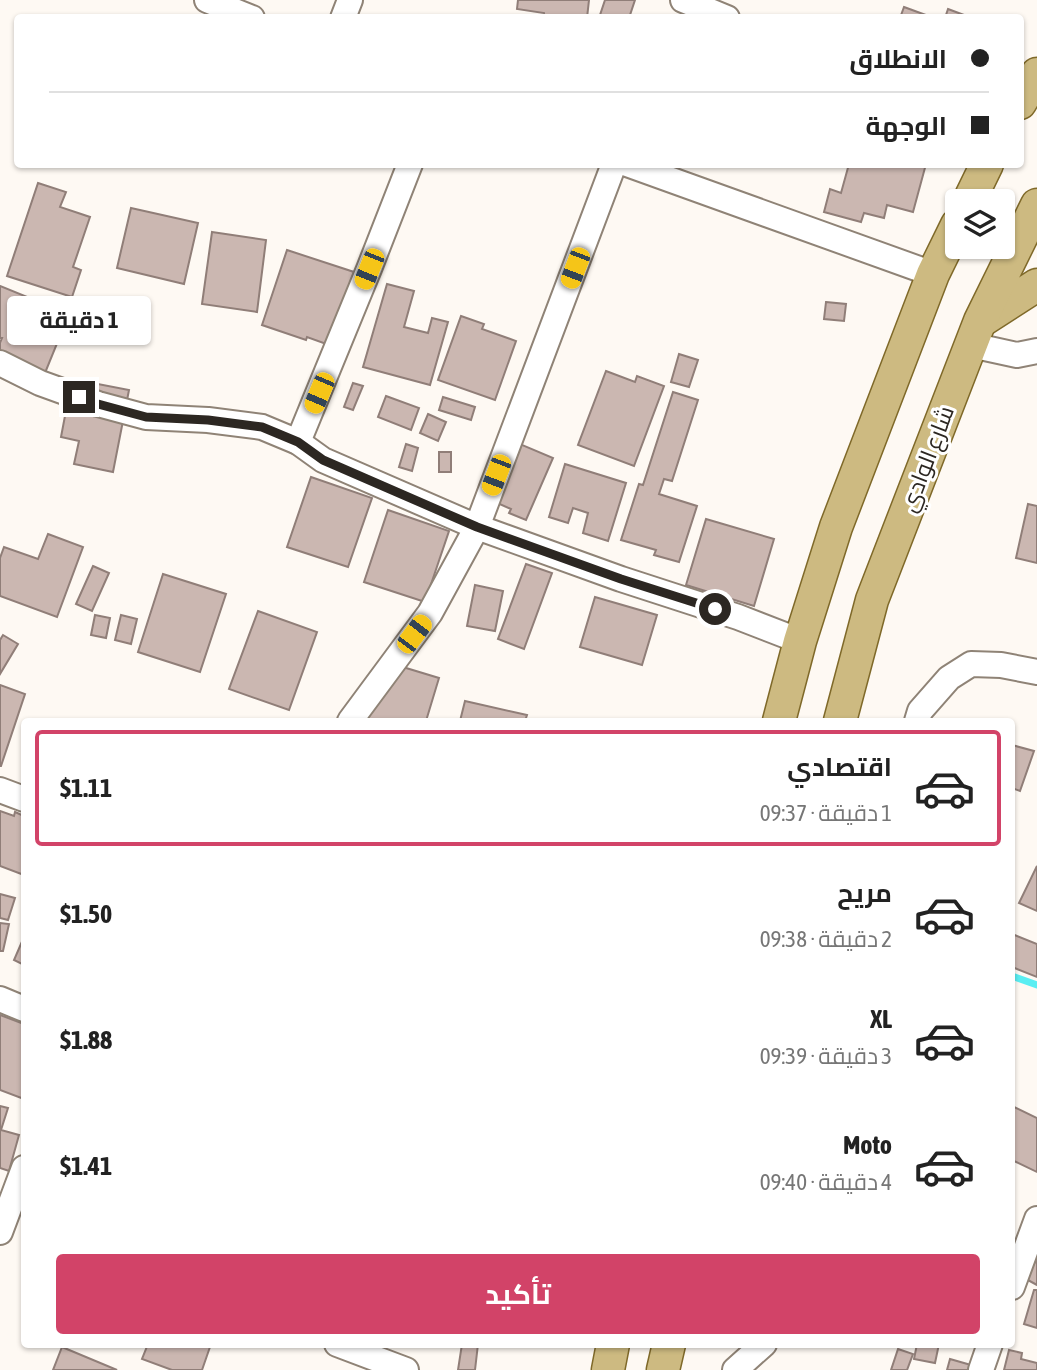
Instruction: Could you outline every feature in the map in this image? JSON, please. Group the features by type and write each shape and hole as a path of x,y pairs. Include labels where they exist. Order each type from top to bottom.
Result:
{"main road":[{"path":"1024,96 1037,74"},
{"path":"975,189 985,168"},
{"name":"شارع الوادي","path":"841,718 872,600 975,333 1037,205"},
{"path":"780,718 800,641 836,527 933,274 945,250"},
{"path":"975,333 1037,285"},
{"path":"608,1370 612,1348"},
{"path":"663,1370 668,1348"}],"street":[{"path":"207,0 242,14"},
{"path":"683,0 717,14"},
{"path":"298,442 408,168"},
{"path":"351,718 430,613 477,527 612,168"},
{"path":"639,168 933,274"},
{"path":"975,333 1017,355 1037,351"},
{"path":"0,363 40,383 98,404 146,417 208,420 262,427 298,442 323,460 477,527 800,641"},
{"path":"918,718 920,711 949,678 971,664 1001,665 1037,672"},
{"path":"0,790 21,798"},
{"path":"0,999 21,1008"},
{"path":"7,1223 21,1178"},
{"path":"1015,1279 1037,1219"},
{"path":"348,1348 406,1370"},
{"path":"735,1370 760,1348"},
{"path":"981,1370 989,1348"}],"building":[{"path":"518,0 589,0 587,14 544,14 517,9"},
{"path":"605,0 635,0 630,14 600,14"},
{"path":"904,7 923,14 901,14"},
{"path":"948,9 961,14 946,14"},
{"path":"848,168 925,168 913,212 887,205 884,218 864,213 861,222 824,212 830,189 841,193"},
{"path":"38,183 66,192 60,207 90,217 73,267 81,270 72,297 7,276"},
{"path":"131,208 198,223 184,284 117,268"},
{"path":"212,232 266,240 257,312 202,304"},
{"path":"287,250 354,272 329,345 262,325"},
{"path":"387,284 414,291 404,327 428,333 432,318 448,322 430,385 363,367"},
{"path":"0,286 69,314 45,373 0,355"},
{"path":"826,302 846,304 844,321 824,319"},
{"path":"461,316 484,324 482,329 516,341 495,400 438,380"},
{"path":"679,354 698,360 689,387 671,382"},
{"path":"606,371 635,382 637,376 664,386 634,466 578,445"},
{"path":"72,379 129,390 113,472 74,464 79,441 61,437"},
{"path":"353,383 363,386 353,410 344,407"},
{"path":"673,392 698,400 672,481 664,479 659,494 697,506 679,562 654,555 656,550 621,540 639,484 643,485"},
{"path":"386,396 419,408 411,430 378,417"},
{"path":"443,397 475,407 471,420 439,410"},
{"path":"428,414 446,422 438,441 420,433"},
{"path":"501,436 553,458 526,520 509,513 511,509 477,494"},
{"path":"406,444 418,448 412,471 399,467"},
{"path":"439,452 451,452 451,472 439,472"},
{"path":"565,464 626,483 608,541 583,533 588,513 573,508 568,523 549,517"},
{"path":"311,477 372,498 348,567 287,547"},
{"path":"1028,504 1037,506 1037,563 1016,558"},
{"path":"388,510 449,531 425,602 364,582"},
{"path":"706,519 774,539 754,606 686,585"},
{"path":"48,534 83,547 57,617 0,596 0,558 4,547 38,559"},
{"path":"526,564 552,573 524,649 498,639"},
{"path":"93,566 109,573 92,611 76,604"},
{"path":"163,574 226,594 200,672 138,652"},
{"path":"475,585 503,591 495,631 467,626"},
{"path":"595,597 657,615 642,665 580,647"},
{"path":"258,611 317,632 289,710 229,689"},
{"path":"95,615 110,618 106,638 91,635"},
{"path":"121,615 137,619 131,644 115,640"},
{"path":"3,635 18,644 0,674 0,640"},
{"path":"383,661 439,678 427,718 365,718"},
{"path":"0,685 25,694 1,766 0,766"},
{"path":"465,701 527,715 526,718 461,718"},
{"path":"1015,746 1034,751 1020,791 1015,789"},
{"path":"0,811 14,816 15,812 21,815 21,874 0,866"},
{"path":"1037,866 1037,911 1019,903"},
{"path":"0,894 15,898 8,920 0,918"},
{"path":"0,923 9,924 3,951 0,951"},
{"path":"1015,935 1037,944 1037,977 1015,968"},
{"path":"21,944 21,964 14,960"},
{"path":"0,1015 21,1023 21,1098 0,1090"},
{"path":"0,1106 8,1108 1,1130 19,1135 9,1171 0,1168"},
{"path":"1015,1107 1037,1118 1037,1172 1015,1161"},
{"path":"1037,1258 1037,1285 1026,1279"},
{"path":"1034,1290 1037,1290 1037,1328 1024,1324"},
{"path":"62,1348 64,1348 117,1370 53,1370"},
{"path":"146,1348 210,1348 202,1370 172,1370 142,1359"},
{"path":"461,1348 478,1348 475,1370 458,1370"},
{"path":"916,1348 938,1348 935,1363 914,1359"},
{"path":"898,1349 913,1354 907,1370 891,1370"},
{"path":"1009,1350 1022,1353 1021,1359 1037,1363 1037,1370 1004,1370"},
{"path":"950,1359 971,1365 970,1370 947,1370"}],"waterway":[{"path":"1015,977 1037,985"}],"route":[{"path":"79,397 146,417 208,420 262,427 298,442 323,460 477,527 621,579 715,609"}]}
